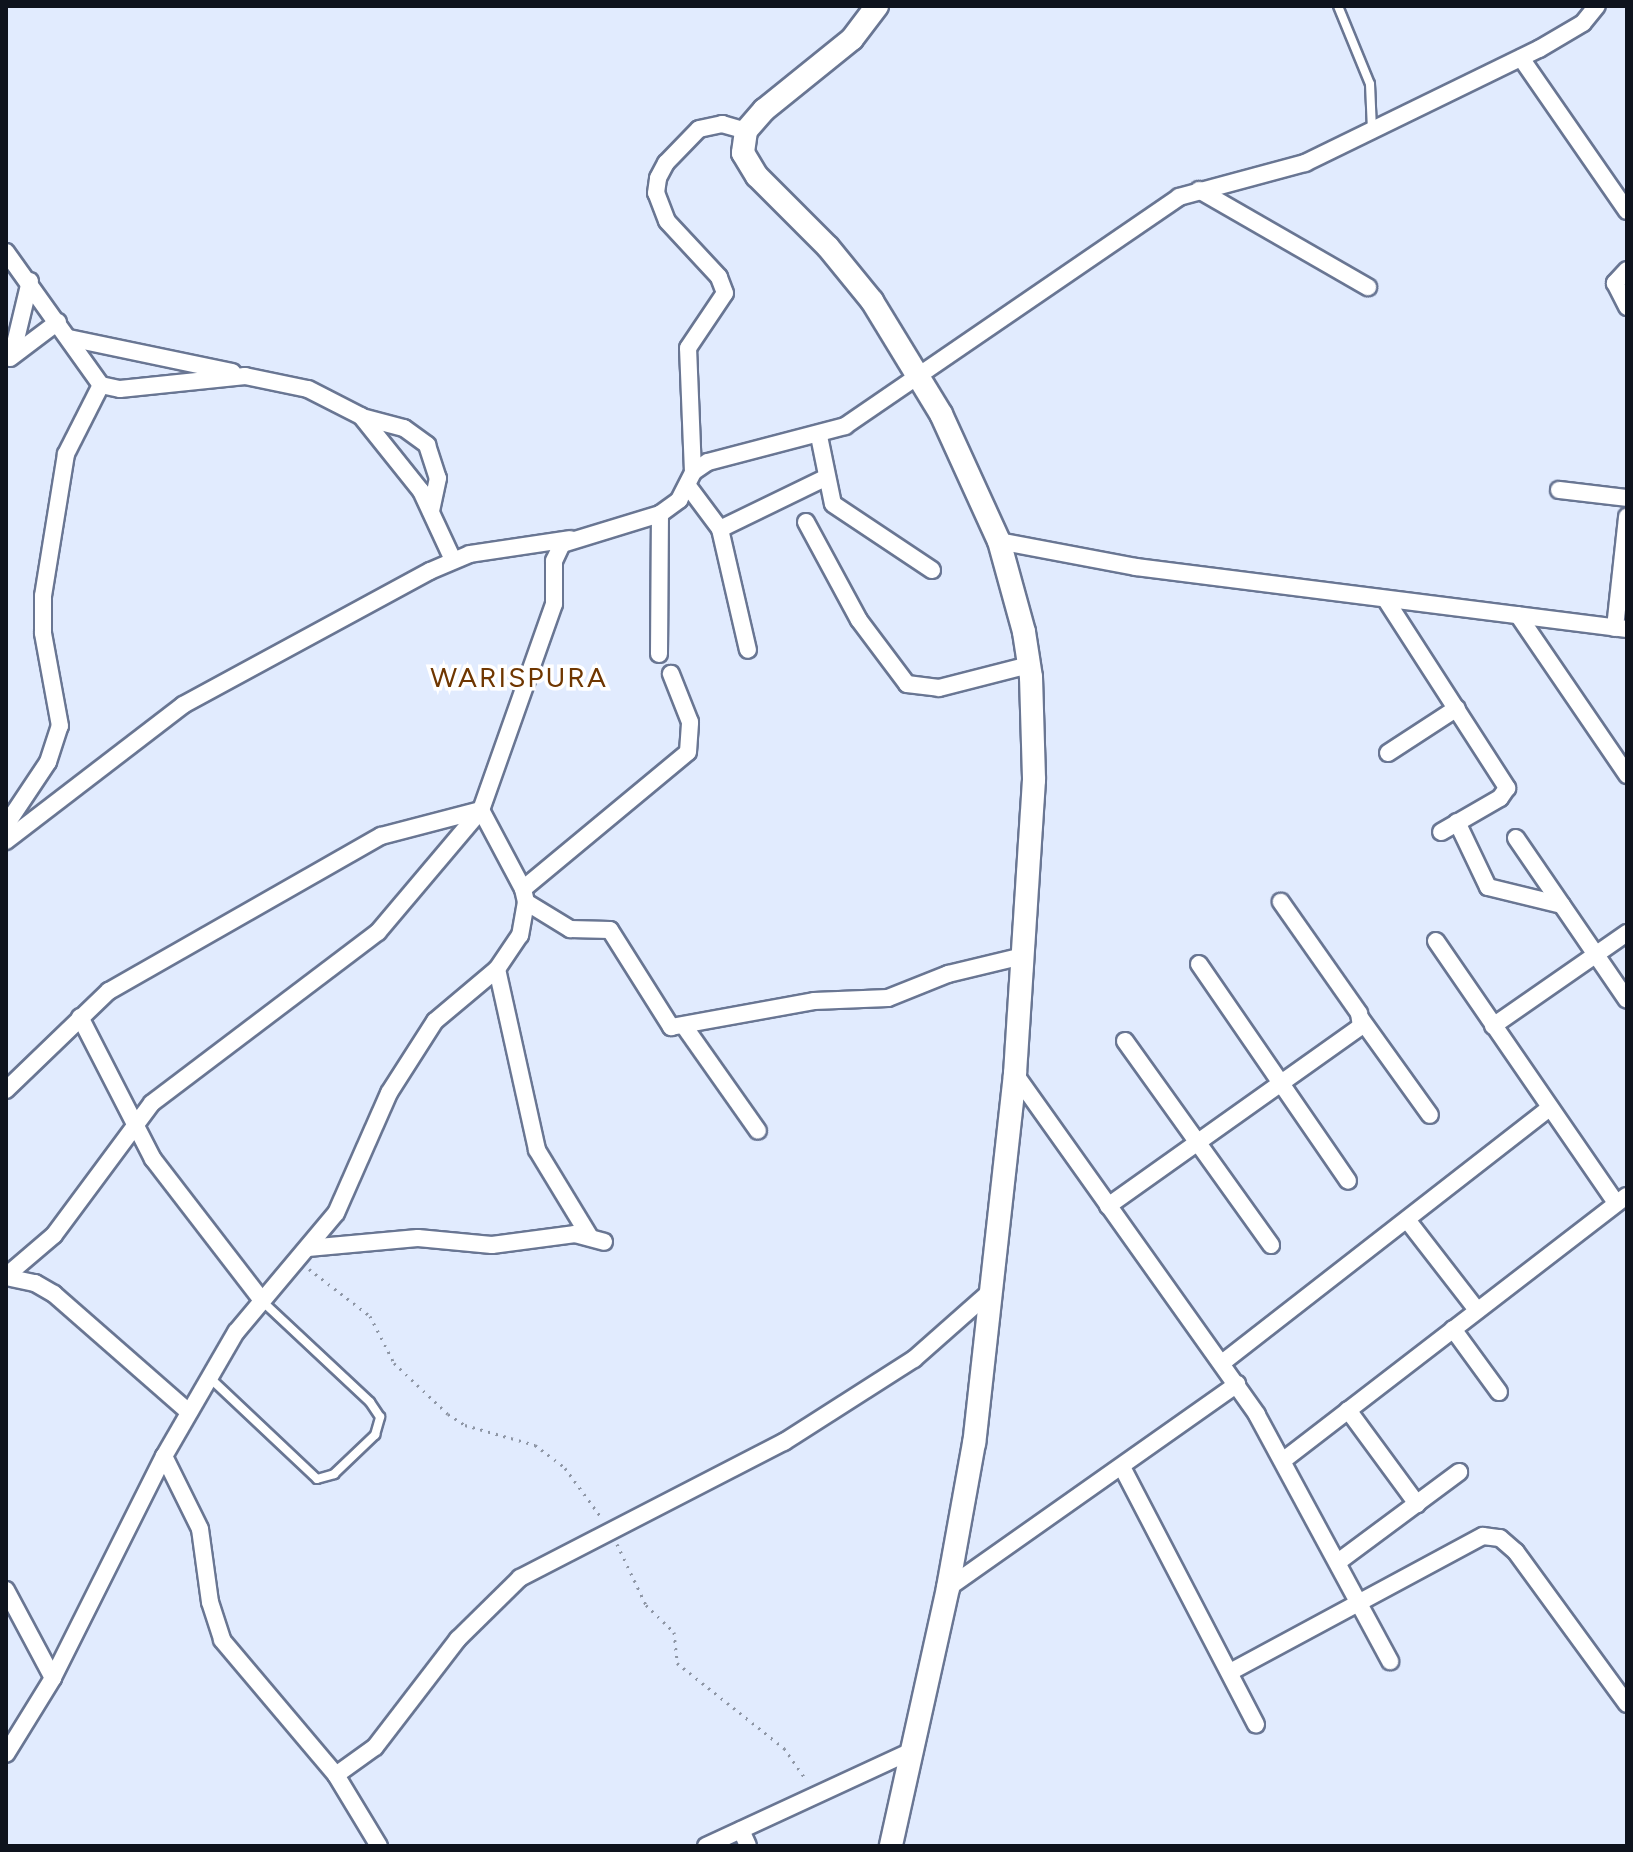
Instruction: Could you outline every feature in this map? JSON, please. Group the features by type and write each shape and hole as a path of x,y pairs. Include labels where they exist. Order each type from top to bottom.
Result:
{"street":[{"path":"877,6 852,39 764,110 746,131 743,153 757,176 828,247 872,301 923,377 999,541 1029,665 1034,780 1015,1074 994,1288 948,1588 891,1846"},
{"path":"6,841 193,699 453,560 571,539 660,514 690,479 729,456 819,436 845,426 923,377 1129,228 1199,190 1288,170 1521,58 1583,23 1597,6"},
{"path":"1521,58 1627,211"},
{"path":"746,131 722,124 699,129 658,178 656,193 667,221 719,277 725,293 694,338 686,359 690,479 720,529 748,650"},
{"path":"1199,190 1368,287"},
{"path":"6,252 30,281 101,385 120,389 245,376"},
{"path":"1627,270 1615,283 1627,307"},
{"path":"9,359 30,281"},
{"path":"9,359 58,322"},
{"path":"69,338 308,389 361,416 404,428 427,445 438,478 431,511"},
{"path":"6,825 48,762 60,726 43,633 43,596 66,454 101,385"},
{"path":"361,416 431,511 453,560"},
{"path":"819,436 825,478 833,504 932,570"},
{"path":"720,529 825,478"},
{"path":"1559,490 1627,498"},
{"path":"659,654 660,514"},
{"path":"999,541 1136,567 1621,628 1627,517"},
{"path":"806,522 859,620 907,684 939,688 1029,665"},
{"path":"189,1412 54,1294 6,1276 54,1235 134,1126 164,1094 378,932 481,810 554,604 556,550 571,539"},
{"path":"1386,600 1507,788 1500,798 1441,832"},
{"path":"1518,615 1627,775"},
{"path":"6,1754 53,1678 189,1412 260,1298 336,1213 389,1093 435,1021 497,969 520,935 524,896 688,752 690,722 671,674"},
{"path":"1388,753 1457,708"},
{"path":"481,810 524,896 570,929 610,930 664,1022 671,1027 814,1001 888,998 948,974 1023,956"},
{"path":"6,1090 109,991 368,842 481,810"},
{"path":"1457,822 1488,887 1562,905"},
{"path":"1516,838 1627,1000"},
{"path":"1281,902 1430,1115"},
{"path":"1493,1026 1627,933"},
{"path":"1285,1459 1621,1200 1548,1109 1436,941"},
{"path":"1199,964 1348,1181"},
{"path":"302,1254 418,1238 492,1245 561,1235 597,1239 537,1150 497,969"},
{"path":"80,1017 159,1169 260,1298"},
{"path":"1108,1206 1357,1031 1361,1019"},
{"path":"684,1026 758,1131"},
{"path":"1125,1041 1271,1245"},
{"path":"1015,1074 1237,1384 1285,1459 1390,1661"},
{"path":"1222,1363 1548,1109"},
{"path":"1408,1221 1477,1310"},
{"path":"336,1775 375,1747 458,1639 503,1592 611,1530 760,1456 900,1369 994,1288"},
{"path":"1453,1329 1499,1392"},
{"path":"948,1588 1123,1469 1237,1384"},
{"path":"1348,1410 1417,1504"},
{"path":"164,1456 200,1529 214,1622 222,1640 336,1775 379,1846"},
{"path":"1123,1469 1232,1671 1256,1724"},
{"path":"1338,1562 1459,1472"},
{"path":"1232,1671 1360,1605 1483,1536 1500,1538 1627,1704"},
{"path":"6,1590 53,1678"},
{"path":"706,1846 912,1751"},
{"path":"741,1830 748,1846"}],"lane":[{"path":"1338,6 1370,84 1372,130"},
{"path":"210,1378 317,1479 334,1474 375,1435 380,1417 370,1402 260,1298"}],"path":[{"path":"302,1254 363,1308 394,1363 448,1414 465,1425 525,1440 558,1461 611,1530 641,1598 674,1632 677,1663 784,1748 815,1796"}],"district":[{"name":"WARISPURA","path":"519,677"}]}
